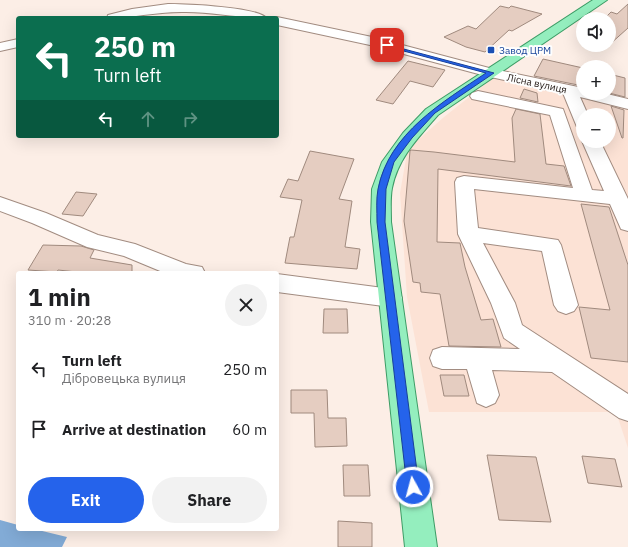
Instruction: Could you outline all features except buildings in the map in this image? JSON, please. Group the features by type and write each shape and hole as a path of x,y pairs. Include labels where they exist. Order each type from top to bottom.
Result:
{"main road":[{"path":"421,547 381,222 382,189 390,162 409,137 432,112 601,0"}],"street":[{"path":"120,16 136,11 176,7 201,8 248,16"},
{"name":"Лісна вулиця","path":"279,21 372,41 490,73 576,91"},
{"path":"0,47 16,43"},
{"path":"478,96 557,112 585,196"},
{"name":"Лісна вулиця","path":"612,100 628,104"},
{"path":"594,148 628,224"},
{"path":"618,199 464,182 468,234 504,303 512,331 628,409"},
{"path":"0,204 45,220 94,242 128,249 182,271"},
{"path":"468,234 551,245 566,305"},
{"path":"279,283 391,298"},
{"path":"442,358 556,361"},
{"path":"477,359 486,395"}],"shaded area":[{"name":"Завод ЦРМ","path":"497,75 576,94 576,100 603,100 628,106 628,448 616,412 429,412 407,297 400,193 409,148 444,117"}],"water":[{"path":"0,520 16,524 16,531 42,531 67,537 62,547 0,547"}],"place":[{"name":"Завод ЦРМ","path":"491,50"}],"route":[{"path":"387,45 490,73 470,85 432,112 409,137 390,162 382,189 381,222 413,487"}]}
